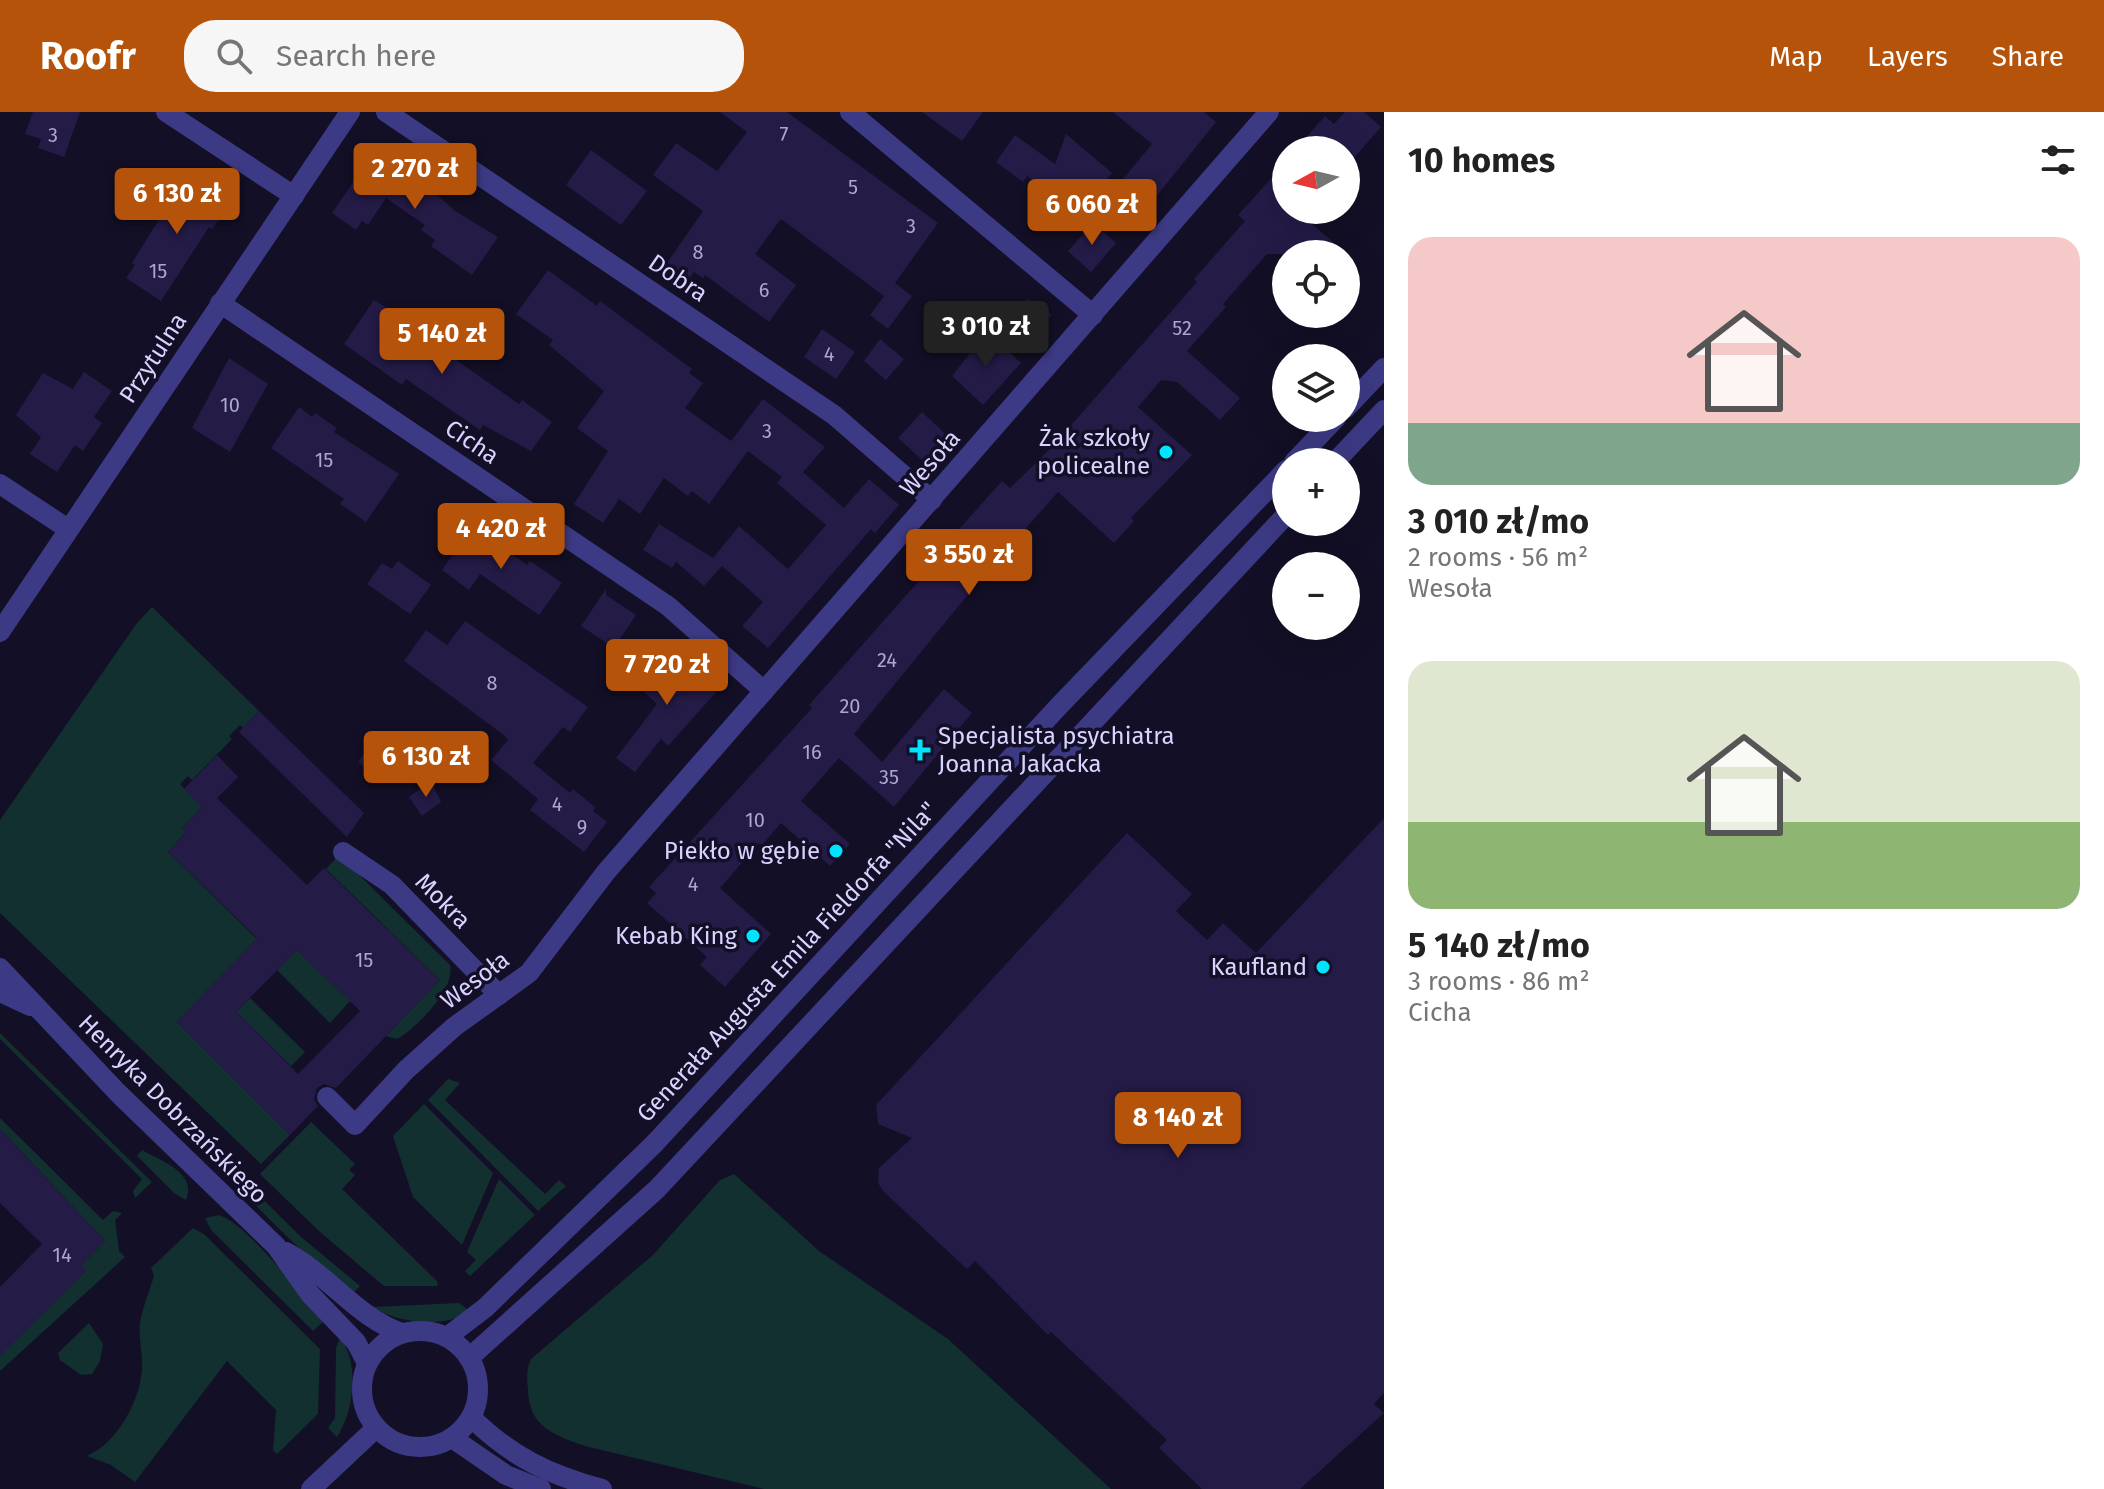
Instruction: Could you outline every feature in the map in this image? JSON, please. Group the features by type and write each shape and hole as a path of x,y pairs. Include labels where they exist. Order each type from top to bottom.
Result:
{"street":[{"path":"166,112 294,196"},
{"name":"Przytulna","path":"0,632 350,112"},
{"name":"Dobra","path":"386,112 834,415 932,500"},
{"path":"850,112 1093,315"},
{"name":"Wesoła","path":"327,1097 355,1125 406,1070 477,1008 529,973 606,872 1269,112"},
{"name":"Cicha","path":"220,303 668,606 764,691"},
{"path":"1360,393 1384,368"},
{"path":"1348,448 1384,410"},
{"path":"1307,448 1323,432"},
{"path":"0,484 68,529"},
{"name":"Generała Augusta Emila Fieldorfa \"Nila\"","path":"447,1337 485,1308 655,1143 1047,719 1272,485"},
{"path":"469,1358 657,1189 1272,530"},
{"name":"Mokra","path":"343,852 392,885 499,995"},
{"name":"Henryka Dobrzańskiego","path":"0,968 34,1007 276,1246 310,1294 356,1342 367,1363"},
{"name":"Henryka Dobrzańskiego","path":"0,992 34,1007"},
{"name":"Henryka Dobrzańskiego","path":"276,1246 300,1260 362,1313 402,1333"},
{"path":"432,1332 447,1337 469,1358 478,1387 471,1417 452,1438 437,1445 412,1447 388,1439 376,1428 362,1397 367,1363 388,1340 402,1333 432,1332"},
{"path":"471,1417 506,1450 534,1467 602,1489"},
{"path":"311,1489 376,1428"},
{"path":"452,1438 506,1475 541,1489"}],"green space":[{"path":"152,607 259,711 243,728 240,725 229,736 232,739 192,780 188,776 180,784 202,807 182,828 186,832 168,852 257,939 177,1022 290,1135 261,1164 0,913 0,820 137,623"},
{"path":"339,855 450,965 447,985 441,996 424,1017 397,1039 386,1036 440,980 326,869"},
{"path":"297,950 350,1001 330,1023 277,970"},
{"path":"250,998 305,1052 291,1066 236,1012"},
{"path":"0,1033 152,1182 135,1198 133,1191 142,1179 0,1039"},
{"path":"448,1079 460,1083 445,1100 545,1194 559,1180 566,1186 538,1211 428,1100"},
{"path":"424,1104 493,1173 462,1245 413,1197 393,1136"},
{"path":"175,1112 300,1236 360,1286 352,1294 280,1230 217,1163"},
{"path":"0,1118 103,1220 113,1211 122,1213 115,1220 119,1251 125,1257 0,1371 0,1355 86,1271 81,1266 105,1241 5,1134 0,1139"},
{"path":"311,1122 355,1164 349,1170 355,1175 342,1189 437,1281 438,1286 384,1286 320,1232 260,1174"},
{"path":"142,1150 182,1175 187,1182 186,1200 175,1194 137,1156"},
{"path":"734,1174 819,1251 948,1339 1111,1489 764,1489 585,1446 545,1428 529,1403 527,1374 531,1359 653,1255 720,1180"},
{"path":"499,1179 535,1215 470,1276 465,1271 476,1260 467,1252"},
{"path":"219,1215 259,1246 324,1321 313,1331 211,1230 205,1218"},
{"path":"193,1228 205,1235 320,1349 318,1414 277,1454 273,1450 276,1410 227,1361 135,1482 111,1465 87,1456 98,1450 117,1431 137,1394 142,1369 140,1324 154,1276 151,1268"},
{"path":"459,1303 471,1312 434,1322 395,1317 372,1307"},
{"path":"89,1323 103,1344 100,1361 92,1374 81,1375 60,1360 58,1353"},
{"path":"340,1337 350,1360 352,1387 351,1401 337,1437 328,1428 335,1418 336,1348"}],"building":[{"path":"33,112 80,112 64,157 38,148 41,139 25,134"},
{"path":"720,112 787,112 938,223 895,283 912,296 888,329 870,315 884,296 781,219 755,254 796,285 769,322 705,275 703,278 694,272 689,279 667,263 703,211 653,175 676,143 717,171 747,132"},
{"path":"922,112 983,112 962,141"},
{"path":"1113,112 1204,112 1216,122 1147,208 1143,204 1138,210 1114,190 1152,144"},
{"path":"1345,112 1364,112 1381,127 1360,151 1360,136 1307,136 1325,116 1334,124"},
{"path":"1066,134 1112,173 1085,205 1068,192 1060,203 1027,176 1023,182 996,162 1015,135 1055,164"},
{"path":"591,150 647,191 621,225 566,185"},
{"path":"386,155 419,178 455,211 498,237 472,275 431,246 435,240 421,230 425,225 386,198 368,225 362,221 356,230 332,213 371,156"},
{"path":"187,174 228,202 230,216 220,218 212,229 209,227 161,301 126,278 135,265 132,263"},
{"path":"1272,177 1272,224 1312,224 1331,240 1272,240 1272,254 1267,254 1223,304 1226,307 1187,351 1240,398 1220,420 1177,382 1161,380 1138,407 1192,455 1131,518 1134,521 1114,543 1058,492 979,581 854,734 882,762 944,689 972,713 894,807 839,758 801,801 850,844 830,866 781,823 762,845 759,843 720,888 771,934 725,987 700,965 707,957 647,903 656,893 649,887 812,708 809,705 956,539 953,536 1002,481 1010,488 1051,448 1197,282 1194,279 1245,221 1238,215"},
{"path":"1093,223 1116,243 1091,272 1068,251"},
{"path":"548,270 597,306 600,301 692,369 689,373 703,383 685,408 731,441 763,399 825,447 803,472 844,508 869,479 899,505 875,533 871,529 768,648 742,626 763,602 722,566 704,586 676,562 672,568 643,550 659,524 713,558 739,526 788,569 826,525 777,483 782,477 748,451 709,504 692,491 688,496 664,478 640,514 619,499 603,523 574,504 608,451 577,428 604,391 549,345 553,340 516,314"},
{"path":"1027,299 1033,305 1037,301 1052,315 1039,337 1000,330"},
{"path":"374,300 442,343 439,348 519,404 522,400 552,422 531,451 483,425 480,430 406,379 402,385 344,344"},
{"path":"822,329 855,352 836,379 804,357"},
{"path":"987,332 1021,363 983,405 952,376"},
{"path":"880,339 904,359 886,380 864,361"},
{"path":"229,358 268,384 230,452 192,428"},
{"path":"84,372 112,391 94,417 102,423 83,451 75,445 57,472 30,454 41,437 16,415 43,373 73,389"},
{"path":"299,407 312,417 315,413 337,428 334,432 399,474 366,522 340,504 344,499 271,448"},
{"path":"922,412 953,441 930,467 898,438"},
{"path":"473,526 527,565 530,561 562,583 539,615 480,574 469,590 442,570"},
{"path":"398,561 431,585 410,614 367,584 382,563 392,569"},
{"path":"606,589 606,595 636,615 614,648 581,626"},
{"path":"465,621 588,707 570,732 563,727 533,763 570,793 573,789 595,807 593,811 607,822 584,852 530,810 538,799 491,760 508,740 505,736 404,661 426,630 447,645"},
{"path":"671,649 717,691 668,746 661,739 635,772 616,758 657,704 638,686"},
{"path":"259,711 364,813 347,837 239,732"},
{"path":"378,733 407,754 386,782 358,762"},
{"path":"217,755 238,777 217,798 307,885 324,868 440,980 336,1088 324,1084 317,1088 314,1100 318,1106 290,1135 177,1022 257,938 168,852 186,832 182,828 202,807 184,789","holes":["297,950 360,1011 298,1074 236,1012"]},
{"path":"431,781 441,802 422,816 409,797"},
{"path":"1384,818 1384,1393 1374,1404 1384,1413 1300,1489 1202,1489 1159,1448 1167,1440 1051,1332 1048,1335 975,1261 967,1269 884,1192 878,1183 879,1168 912,1138 878,1124 876,1105 1127,833 1192,894 1176,911 1207,940 1223,923 1256,953"},
{"path":"0,1129 105,1241 81,1266 86,1271 0,1356 0,1287 42,1244 0,1203"}],"place":[{"name":"Żak szkoły policealne","path":"1166,452"},
{"name":"Specjalista psychiatra Joanna Jakacka","path":"920,750"},
{"name":"Piekło w gębie","path":"836,851"},
{"name":"Kebab King","path":"753,936"},
{"name":"Kaufland","path":"1323,967"}]}
